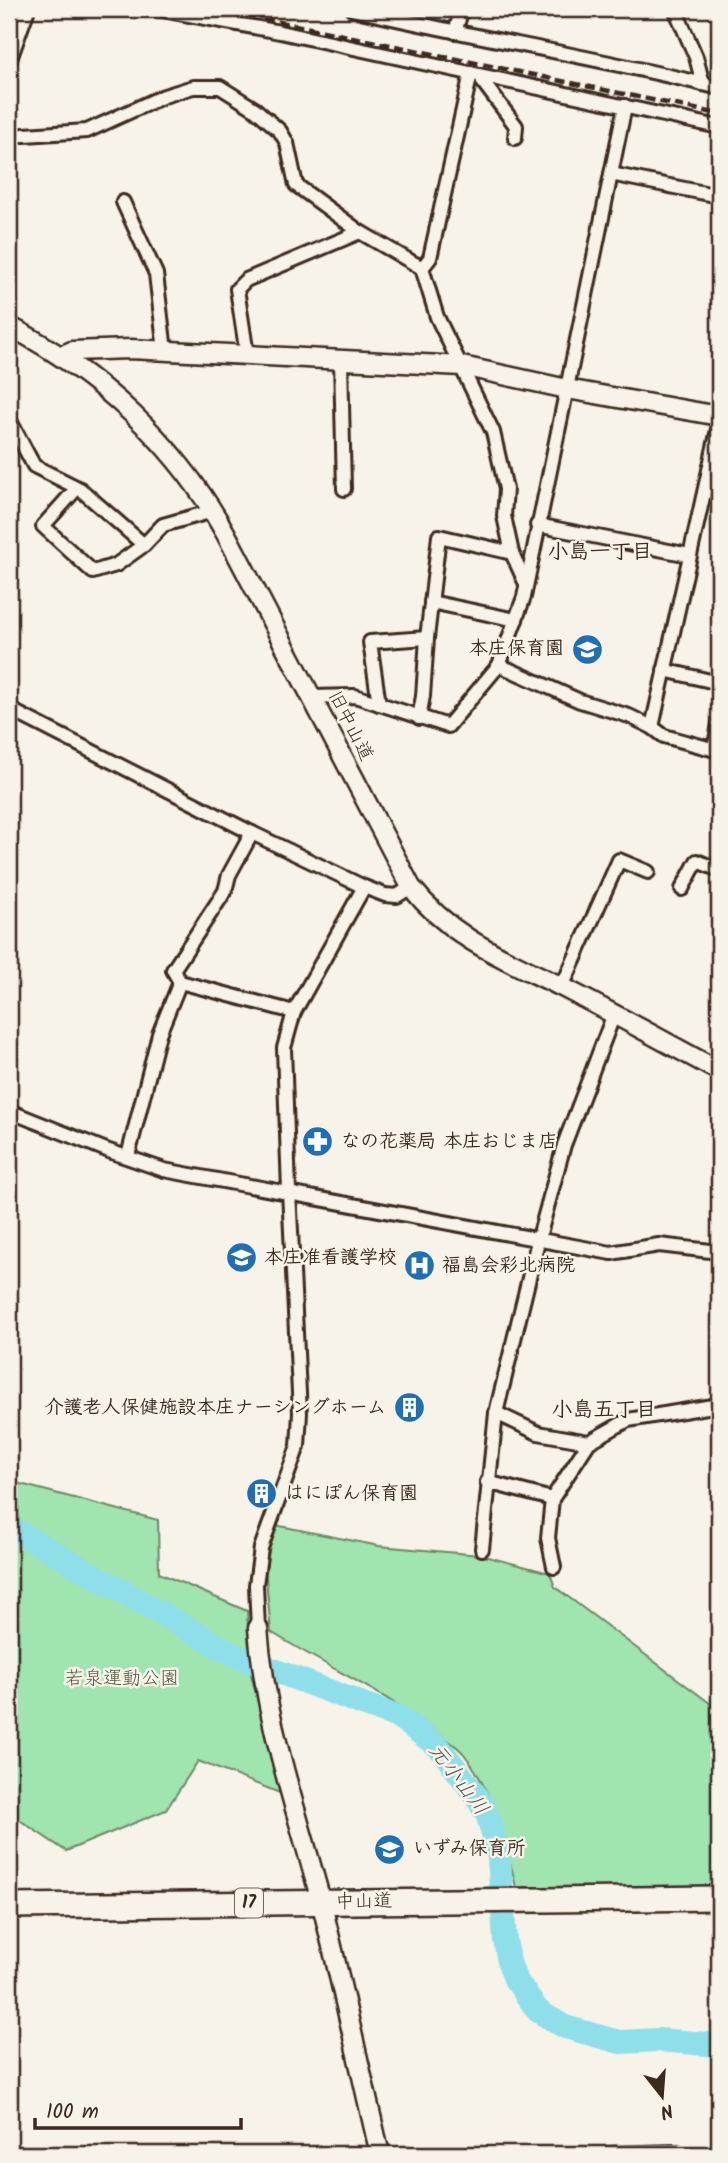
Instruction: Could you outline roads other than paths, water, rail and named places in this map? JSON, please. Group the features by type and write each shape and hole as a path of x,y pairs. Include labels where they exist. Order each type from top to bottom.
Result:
{"highway":[{"name":"中山道","path":"9,1906 719,1898"}],"street":[{"path":"9,62 29,9"},
{"path":"156,9 290,34 719,127"},
{"path":"455,32 462,9"},
{"path":"675,9 696,57 703,84"},
{"path":"359,10 455,32 629,65 719,89"},
{"path":"477,74 516,126 515,138"},
{"path":"422,268 430,258 477,74"},
{"path":"9,136 87,131 164,96 193,87 220,87 255,108 280,131 287,143 296,185 359,232 422,268 437,317 493,432 506,489 504,516 512,553 526,584"},
{"path":"312,698 355,696 448,726 499,666 526,584 625,106"},
{"path":"611,174 719,196"},
{"path":"122,202 156,274 165,351"},
{"path":"247,355 237,289 246,279 359,232"},
{"name":"旧中山道","path":"9,326 61,356 91,378 154,436 180,465 213,511 411,887 426,906 452,929 484,949 562,987 719,1071"},
{"path":"61,356 72,351 165,351 462,366 719,416"},
{"path":"341,360 344,489"},
{"path":"9,419 34,466 77,488 144,545"},
{"path":"652,727 719,425"},
{"path":"77,488 43,526 93,572 116,565 144,545 163,525 213,511"},
{"path":"537,525 689,555"},
{"path":"419,718 424,696 427,638 439,536 512,553"},
{"path":"431,602 516,620"},
{"path":"379,704 370,642 427,638"},
{"path":"499,666 580,701 629,716 664,736 717,750 719,725"},
{"path":"664,670 719,683"},
{"path":"9,709 364,887 384,895 397,896 411,887"},
{"path":"252,833 229,875 225,891 173,970 180,982 294,1012"},
{"path":"562,987 620,860 648,872"},
{"path":"682,889 697,861 719,870"},
{"path":"364,887 294,1012 284,1048 300,1413 298,1446 261,1548 256,1585 262,1673 275,1733 321,1903 380,2154"},
{"path":"128,1156 159,1034 180,982"},
{"path":"482,1549 496,1413 538,1241 564,1145 614,1014"},
{"path":"9,1111 164,1170 289,1191 611,1253 659,1245 719,1252"},
{"path":"554,1567 548,1538 552,1499 589,1442 628,1420 719,1405"},
{"path":"496,1413 538,1433 589,1442"},
{"path":"487,1482 552,1499"},
{"path":"609,2154 678,2154"}],"waterway":[{"name":"元小山川","path":"9,1527 234,1655 400,1718 440,1748 488,1816 499,1858 509,1962 515,1979 538,2011 565,2027 620,2042 658,2040 719,2045"}],"railway":[{"path":"219,9 719,114"}],"place":[{"name":"本庄保育園","path":"587,649"},
{"name":"なの花薬局 本庄おじま店","path":"318,1142"},
{"name":"本庄准看護学校","path":"241,1258"},
{"name":"福島会彩北病院","path":"419,1266"},
{"name":"介護老人保健施設本庄ナーシングホーム","path":"409,1408"},
{"name":"はにぽん保育園","path":"262,1494"},
{"name":"いずみ保育所","path":"390,1849"}],"district":[{"name":"小島一丁目","path":"600,552"},
{"name":"小島五丁目","path":"604,1410"}],"park label":[{"name":"若泉運動公園","path":"122,1679"}]}
